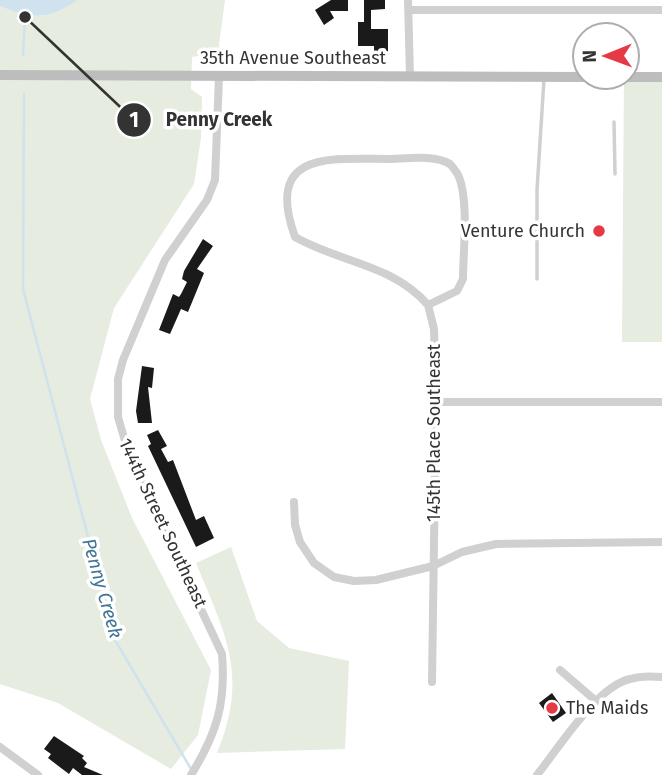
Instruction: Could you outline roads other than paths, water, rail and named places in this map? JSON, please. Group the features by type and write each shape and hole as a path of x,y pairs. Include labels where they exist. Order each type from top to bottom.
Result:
{"street":[{"path":"408,0 410,76"},
{"path":"409,10 619,5 662,10"},
{"name":"35th Avenue Southeast","path":"0,75 571,77"},
{"name":"144th Street Southeast","path":"191,775 217,723 225,689 222,653 130,458 123,440 116,397 123,360 165,260 212,189 218,161 219,76"},
{"path":"641,77 662,77"},
{"path":"430,159 450,164 459,177 463,197 463,279 457,291 428,305 400,279 313,247 295,237 288,217 288,188 295,173 312,161 430,159"},
{"name":"145th Place Southeast","path":"428,305 434,329 436,402 432,682"},
{"path":"436,402 662,401"},
{"path":"294,502 295,525 300,542 314,563 334,577 376,580 405,570 433,566 462,552 496,544 662,542"},
{"path":"560,670 596,701"},
{"path":"537,775 596,701 612,686 628,679 662,677"},
{"path":"0,747 38,775"}],"lane":[{"path":"537,279 537,190 544,76"},
{"path":"614,122 615,174"}],"water":[{"path":"0,0 78,0 58,11 31,16 0,6"}],"waterway":[{"name":"Penny Creek","path":"23,55 25,17"},
{"name":"Penny Creek","path":"24,94 23,289 115,640 191,769"}],"place":[{"name":"Penny Creek","path":"25,17"},
{"name":"Venture Church","path":"599,231"},
{"name":"The Maids","path":"552,708"}]}
